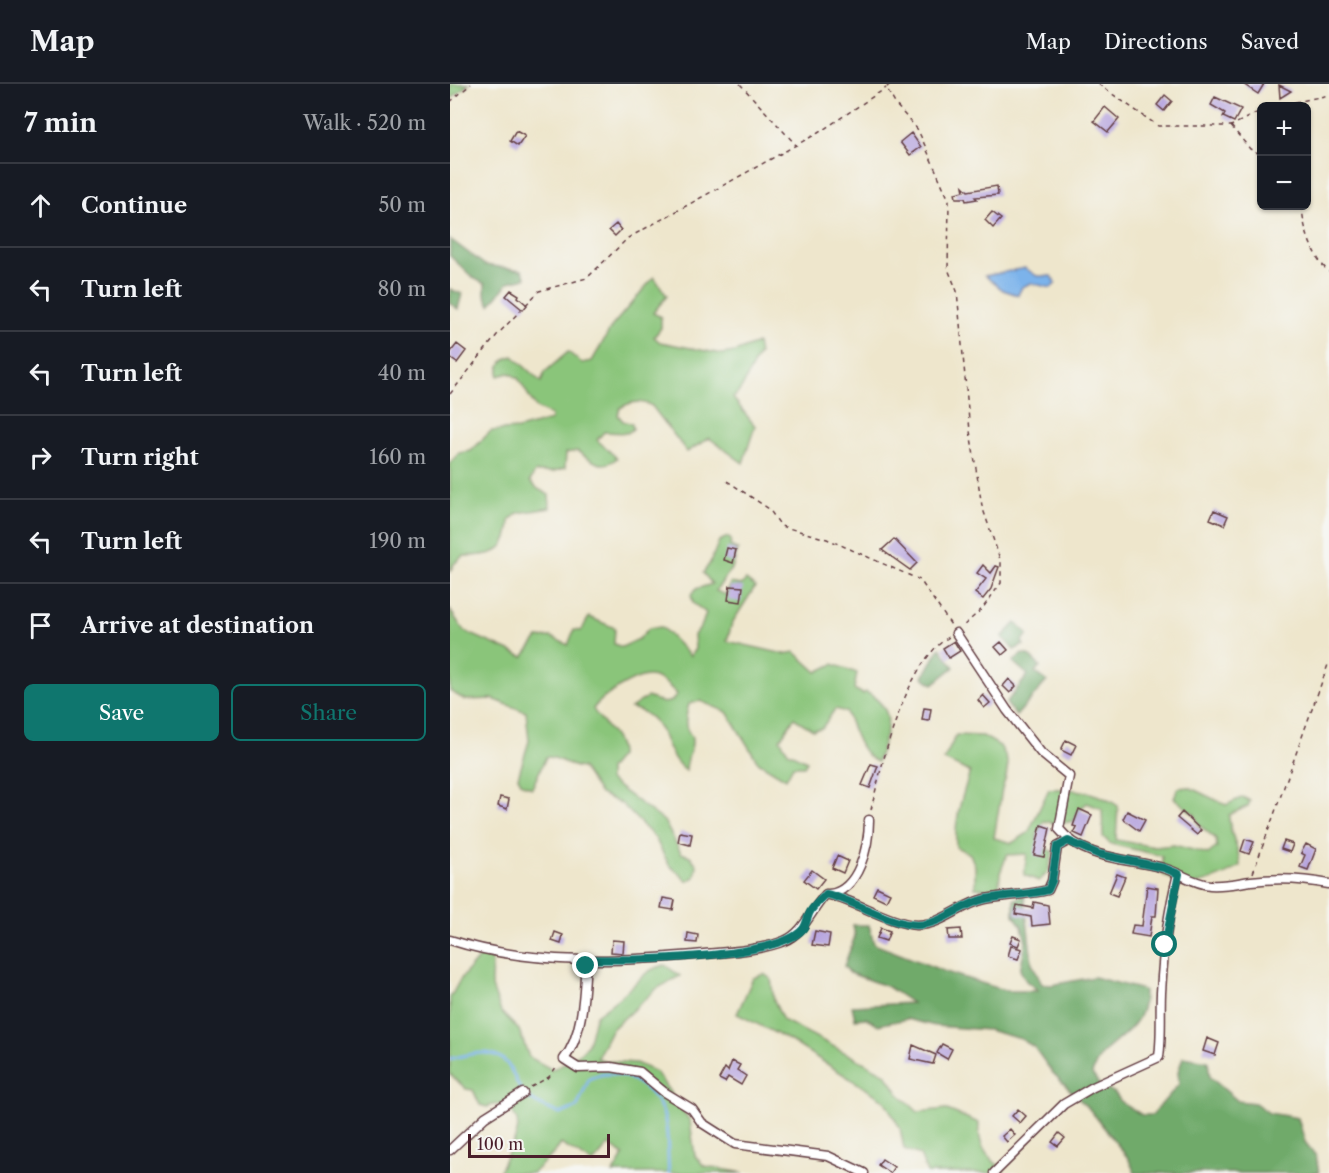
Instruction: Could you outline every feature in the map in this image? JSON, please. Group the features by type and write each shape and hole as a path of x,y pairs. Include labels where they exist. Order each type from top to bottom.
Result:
{"street":[{"path":"956,633 1006,710 1041,753 1069,776 1059,829 1068,841 1098,854 1164,868 1207,885 1229,885 1278,879 1329,884"},
{"path":"450,940 477,949 586,959 628,960 737,952 784,941 803,929 811,910 826,894 836,893 851,882 864,852 869,820"},
{"path":"826,894 851,901 899,921 916,925 934,922 982,899 1025,896 1048,890 1052,881 1057,847 1068,841"},
{"path":"994,1173 1064,1104 1160,1057 1163,1036 1160,1019 1163,960 1179,874"},
{"path":"586,959 584,993 574,1043 564,1059 578,1068 611,1067 640,1072 664,1092 692,1109 702,1123 735,1144 828,1156 864,1173"},
{"path":"450,1150 485,1117 523,1093"}],"path":[{"path":"450,102 471,84"},
{"path":"740,84 797,145"},
{"path":"450,394 498,335 539,291 587,278 628,238 797,145 890,84"},
{"path":"1098,84 1158,126 1230,126 1257,112"},
{"path":"869,820 892,728 919,672 938,646 982,609 1001,583 1001,562 982,506 970,431 957,291 948,269 950,200 918,130 896,105 886,88"},
{"path":"1296,102 1329,95"},
{"path":"1230,126 1250,149 1257,152"},
{"path":"1303,210 1308,234 1321,264 1329,272"},
{"path":"727,481 769,509 781,526 827,539 920,580 956,633"},
{"path":"1250,881 1329,662"},
{"path":"523,1093 549,1077 564,1059"}],"green space":[{"path":"450,84 469,84 450,100"},
{"path":"450,239 485,265 522,270 526,278 509,282 490,305 485,295 485,284 473,278 450,256"},
{"path":"654,277 667,296 653,313 661,317 661,328 654,337 660,342 722,354 735,352 757,343 759,354 741,389 733,398 755,426 743,463 709,438 687,452 652,406 640,402 628,404 620,408 618,415 623,421 632,424 633,429 627,433 604,432 597,440 617,458 607,464 602,464 592,461 577,451 566,453 565,468 552,472 535,472 530,481 549,495 550,508 518,513 510,520 506,540 497,551 490,554 463,556 454,564 450,573 450,463 459,453 471,451 491,431 518,429 551,420 551,415 536,408 518,378 509,373 498,376 502,363 513,356 541,382 545,372 568,352 582,363 592,361 612,326"},
{"path":"450,289 462,294 458,309 450,303"},
{"path":"728,537 731,540 730,546 738,550 733,566 716,591 726,595 730,583 741,585 746,580 755,587 732,623 727,641 784,654 795,652 817,672 833,664 857,673 854,689 863,694 866,692 877,699 887,715 888,723 877,762 861,747 846,712 835,709 822,728 813,730 794,718 780,739 788,752 807,761 804,766 793,766 786,779 758,762 727,712 700,701 689,704 687,713 686,726 692,740 686,771 677,763 652,719 643,712 631,708 647,697 664,703 672,701 677,694 668,685 653,676 643,677 627,683 603,699 593,709 617,742 620,756 609,769 609,780 664,821 681,853 690,856 697,865 695,877 688,881 669,865 655,838 622,804 600,794 582,768 546,757 532,788 522,784 518,777 529,741 526,712 493,699 465,700 450,691 450,610 464,631 523,657 538,638 551,637 568,645 574,630 581,631 589,617 615,628 614,644 622,647 639,639 649,628 662,627 690,656 695,649 694,635 702,625 706,613 693,603 691,595 696,589 712,584 703,573 719,541"},
{"path":"1016,623 1028,634 1022,642 1024,645 1014,650 1002,637"},
{"path":"940,648 954,667 933,684 923,677"},
{"path":"1022,654 1028,655 1040,666 1035,672 1047,681 1016,716 1006,703 1028,675 1013,662"},
{"path":"956,735 983,736 1000,746 1005,755 1008,764 994,838 1012,843 1028,833 1049,789 1068,789 1094,794 1118,806 1116,840 1155,847 1174,845 1208,854 1217,847 1216,839 1199,825 1195,815 1174,798 1178,788 1189,787 1226,805 1243,797 1250,801 1248,806 1229,815 1240,866 1206,882 1184,884 1176,881 1162,874 1162,856 1111,844 1103,837 1102,809 1087,803 1079,810 1074,821 1057,824 1044,821 1037,835 1038,845 1053,852 1048,872 1039,881 1024,875 1027,854 1007,855 1000,873 999,890 975,888 975,866 970,854 956,847 957,818 970,772 944,760"},
{"path":"1024,894 1032,963 1042,984 1051,985 1094,977 1144,990 1143,1006 1138,1018 1131,1028 1097,1061 1092,1074 1100,1085 1115,1093 1122,1103 1142,1115 1152,1115 1179,1084 1178,1072 1183,1057 1208,1061 1210,1077 1238,1101 1255,1103 1269,1113 1298,1118 1305,1142 1316,1156 1319,1173 1135,1173 1128,1158 1091,1111 1052,1072 1034,1047 1021,1039 988,1030 935,1026 907,1019 878,1025 866,1018 855,1019 852,1006 912,1003 888,987 850,973 844,966 855,936 853,925 869,925 874,944 946,972 1007,991 1039,991 1026,981 1020,970 1026,942 1022,927 1014,915 1014,900"},
{"path":"482,954 492,958 491,984 501,1012 519,1030 529,1057 551,1069 562,1065 586,1047 596,1015 646,974 665,965 680,976 656,989 611,1030 597,1058 606,1061 636,1063 656,1072 690,1121 695,1156 704,1166 744,1173 613,1173 624,1155 609,1145 593,1163 561,1144 533,1173 499,1173 517,1133 518,1124 515,1116 501,1105 487,1107 480,1105 473,1090 466,1089 450,1074 450,998 460,980"},
{"path":"764,974 771,979 774,1001 783,1020 886,1074 898,1093 918,1112 945,1109 979,1123 981,1144 987,1155 1003,1169 1003,1173 927,1173 920,1155 904,1149 900,1128 884,1100 789,1040 737,1014 753,978"}],"water":[{"path":"1025,268 1037,276 1052,276 1056,283 1051,288 1031,283 1022,287 1018,295 1003,290 985,276"}],"building":[{"path":"1243,84 1264,84 1258,94"},
{"path":"1279,85 1291,91 1280,98"},
{"path":"1165,95 1172,101 1164,111 1157,105"},
{"path":"1215,97 1241,109 1234,122 1223,117 1225,113 1211,105"},
{"path":"1105,107 1119,119 1108,132 1094,121"},
{"path":"516,131 525,136 518,146 510,141"},
{"path":"911,133 921,147 910,155 900,142"},
{"path":"963,186 968,191 997,186 998,195 975,197 977,199 966,201 965,198 956,198 955,193 964,191"},
{"path":"992,212 1001,219 993,228 985,220"},
{"path":"616,224 621,230 615,236 609,230"},
{"path":"511,290 519,295 518,297 527,305 523,310 506,296"},
{"path":"457,344 466,351 457,363 450,358 450,353"},
{"path":"1214,510 1228,516 1224,525 1210,519"},
{"path":"894,539 917,563 910,570 882,550"},
{"path":"727,548 736,550 733,563 724,560"},
{"path":"983,565 991,573 996,566 999,567 991,589 983,599 975,593 986,579 977,573"},
{"path":"730,586 743,587 741,602 728,600"},
{"path":"954,641 960,651 949,658 943,648"},
{"path":"1001,642 1008,650 1002,655 995,647"},
{"path":"1009,679 1016,686 1010,693 1003,686"},
{"path":"983,695 990,703 984,708 978,700"},
{"path":"924,708 931,709 929,721 922,720"},
{"path":"1066,740 1076,745 1071,755 1061,750"},
{"path":"871,764 878,766 870,788 862,785"},
{"path":"500,797 509,799 507,809 498,806"},
{"path":"1079,809 1092,815 1083,837 1074,833 1077,827 1073,826"},
{"path":"1127,811 1145,820 1139,831 1123,819"},
{"path":"1182,812 1201,830 1197,835 1177,818"},
{"path":"1041,825 1050,828 1044,857 1034,855"},
{"path":"680,832 692,834 690,845 678,842"},
{"path":"1245,839 1254,842 1249,854 1241,851"},
{"path":"1284,841 1293,844 1290,852 1281,849"},
{"path":"1306,844 1316,849 1308,870 1300,867 1305,855 1301,853"},
{"path":"837,856 848,861 843,873 832,868"},
{"path":"812,870 824,879 816,889 804,880"},
{"path":"1117,874 1125,877 1117,896 1109,893"},
{"path":"1147,886 1158,888 1156,916 1152,916 1149,937 1131,934 1133,925 1142,926"},
{"path":"877,887 890,893 886,901 873,895"},
{"path":"663,898 675,900 673,910 661,908"},
{"path":"1034,902 1048,905 1050,924 1032,926 1031,917 1015,914 1017,905 1033,908"},
{"path":"881,928 890,931 886,941 877,938"},
{"path":"961,929 962,939 949,939 948,930"},
{"path":"815,931 830,934 828,947 812,945"},
{"path":"555,932 563,935 561,944 552,941"},
{"path":"688,933 698,935 697,943 687,942"},
{"path":"1013,936 1021,939 1018,946 1010,943"},
{"path":"612,940 624,941 623,953 611,952"},
{"path":"1011,946 1022,949 1018,959 1008,956"},
{"path":"1207,1038 1219,1043 1215,1055 1203,1051"},
{"path":"942,1044 952,1049 947,1059 937,1053"},
{"path":"913,1045 936,1055 933,1064 910,1059"},
{"path":"732,1061 740,1065 737,1070 746,1076 741,1085 728,1077 725,1082 719,1079 725,1068 728,1071"},
{"path":"1018,1109 1026,1116 1020,1123 1012,1116"},
{"path":"1010,1129 1015,1135 1007,1142 1002,1136"},
{"path":"1059,1133 1065,1138 1058,1146 1052,1142"},
{"path":"882,1159 894,1167 890,1173 878,1165"}],"waterway":[{"path":"450,1059 483,1053 498,1056 510,1068 526,1096 560,1114 577,1107 589,1079 611,1074 634,1080 652,1095 664,1116 669,1173"}],"route":[{"path":"586,966 586,959 628,960 737,952 784,941 803,929 811,910 826,894 851,901 899,921 916,925 934,922 982,899 1025,896 1048,890 1052,881 1057,847 1068,841 1098,854 1130,863 1164,868 1179,874 1165,945"}]}
